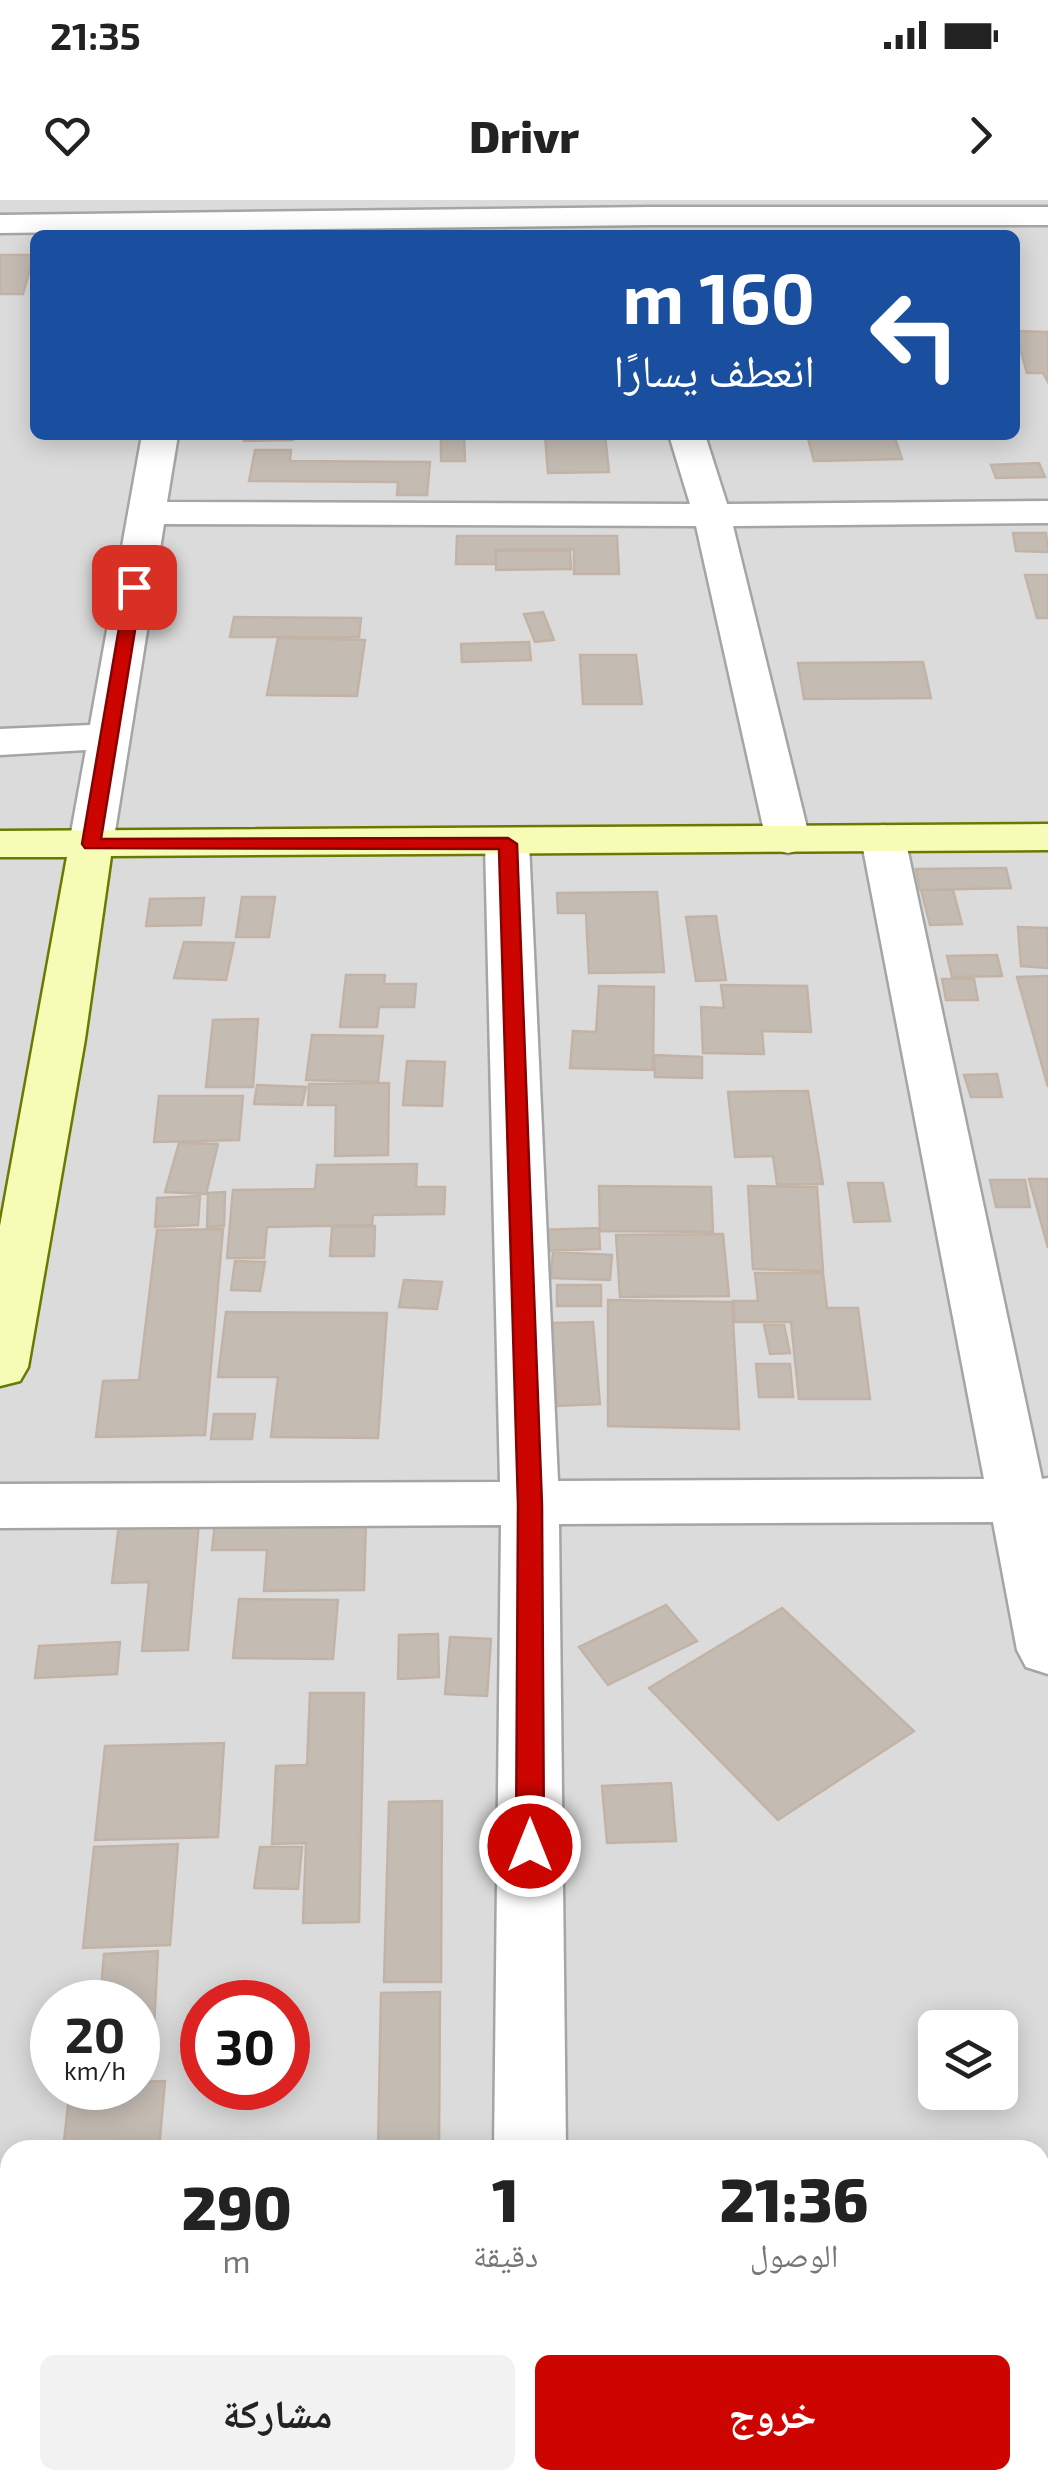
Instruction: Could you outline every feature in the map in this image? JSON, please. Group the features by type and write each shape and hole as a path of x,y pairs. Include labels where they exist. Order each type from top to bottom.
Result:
{"main road":[{"path":"0,844 508,844 1048,837"},
{"path":"0,1367 91,844"}],"street":[{"path":"0,224 196,219 1048,216"},
{"path":"91,844 159,440"},
{"path":"689,440 712,515 788,840"},
{"path":"146,513 1048,512"},
{"path":"0,742 110,736"},
{"path":"883,838 1032,1501 1048,1650"},
{"path":"508,844 530,1505 530,2140"},
{"path":"0,1506 1032,1501"}],"shaded area":[{"path":"0,200 1048,200 1048,2140 0,2140"}],"building":[{"path":"0,255 30,255 23,294 0,294"},
{"path":"1020,331 1048,332 1048,382 1043,373 1027,373"},
{"path":"441,440 464,440 465,461 441,461"},
{"path":"545,440 606,440 609,472 548,473"},
{"path":"808,440 896,440 902,459 814,461"},
{"path":"255,450 291,450 290,461 430,462 427,495 397,495 398,482 249,481"},
{"path":"1039,463 1045,477 996,478 991,465"},
{"path":"1013,533 1046,533 1048,552 1016,551"},
{"path":"457,536 617,536 619,574 574,574 574,549 495,550 496,564 456,564"},
{"path":"496,551 570,551 571,569 496,570"},
{"path":"1025,575 1048,575 1048,618 1037,618"},
{"path":"543,612 554,640 535,642 524,614"},
{"path":"234,617 361,618 359,637 230,637"},
{"path":"278,638 365,640 357,696 267,695"},
{"path":"529,642 531,660 462,662 461,644"},
{"path":"580,655 636,655 642,704 583,704"},
{"path":"923,662 931,698 804,699 798,663"},
{"path":"1006,868 1011,888 920,890 916,869"},
{"path":"921,890 953,890 962,924 930,925"},
{"path":"657,892 664,972 589,973 586,913 558,913 557,893"},
{"path":"242,897 275,897 269,937 236,937"},
{"path":"204,898 201,925 146,926 150,899"},
{"path":"716,916 726,980 696,981 686,917"},
{"path":"1018,927 1047,928 1048,968 1021,966"},
{"path":"184,942 234,943 226,980 174,978"},
{"path":"997,955 1002,976 952,977 947,956"},
{"path":"346,975 385,975 384,984 416,984 414,1007 379,1007 377,1027 340,1027"},
{"path":"1048,976 1048,1087 1017,977"},
{"path":"942,979 974,979 978,1000 946,1000"},
{"path":"721,985 807,986 811,1032 762,1031 764,1054 703,1053 701,1007 724,1008"},
{"path":"599,986 654,987 653,1070 570,1068 573,1031 596,1032"},
{"path":"258,1019 253,1087 206,1087 213,1020"},
{"path":"312,1035 383,1036 378,1082 306,1080"},
{"path":"654,1055 702,1057 702,1078 655,1077"},
{"path":"407,1061 445,1062 442,1106 403,1105"},
{"path":"997,1074 1002,1097 971,1097 964,1075"},
{"path":"389,1083 388,1155 335,1156 336,1105 308,1105 309,1084"},
{"path":"257,1085 306,1087 302,1105 254,1104"},
{"path":"808,1091 823,1184 777,1184 773,1156 735,1157 728,1092"},
{"path":"159,1096 243,1096 239,1140 154,1142"},
{"path":"179,1143 218,1144 206,1194 165,1192"},
{"path":"417,1164 416,1187 445,1187 444,1214 373,1215 372,1225 267,1227 264,1258 227,1258 233,1190 315,1189 317,1165"},
{"path":"1029,1179 1048,1179 1048,1248"},
{"path":"990,1180 1025,1180 1030,1207 996,1207"},
{"path":"848,1183 883,1183 890,1221 854,1222"},
{"path":"599,1186 711,1187 713,1232 600,1231"},
{"path":"748,1186 817,1187 823,1271 753,1269"},
{"path":"225,1192 224,1226 207,1227 208,1193"},
{"path":"200,1196 198,1225 155,1227 157,1198"},
{"path":"375,1226 374,1256 330,1256 332,1227"},
{"path":"599,1228 600,1249 540,1251 538,1230"},
{"path":"223,1229 205,1435 96,1437 103,1381 139,1380 157,1230"},
{"path":"723,1234 729,1296 620,1297 616,1235"},
{"path":"553,1252 612,1255 610,1280 551,1278"},
{"path":"235,1261 265,1262 260,1291 231,1290"},
{"path":"755,1273 823,1273 827,1308 858,1308 870,1399 799,1399 791,1322 735,1322 733,1301 758,1301"},
{"path":"404,1280 442,1282 437,1309 399,1307"},
{"path":"557,1285 601,1285 601,1306 557,1306"},
{"path":"608,1300 732,1302 739,1429 608,1426"},
{"path":"226,1312 387,1313 378,1438 271,1437 278,1377 218,1377"},
{"path":"593,1322 600,1404 557,1406 551,1323"},
{"path":"764,1325 784,1325 790,1353 770,1354"},
{"path":"756,1364 790,1364 793,1397 759,1397"},
{"path":"214,1414 255,1414 252,1439 211,1439"},
{"path":"366,1520 364,1590 264,1591 267,1550 212,1550 215,1522"},
{"path":"199,1522 188,1650 142,1651 149,1582 112,1583 119,1524"},
{"path":"239,1599 338,1600 333,1659 233,1658"},
{"path":"666,1605 697,1641 608,1685 579,1647"},
{"path":"782,1608 914,1731 778,1820 649,1688"},
{"path":"438,1634 439,1677 398,1679 399,1635"},
{"path":"450,1637 491,1639 487,1696 445,1694"},
{"path":"120,1642 117,1674 35,1678 39,1646"},
{"path":"310,1693 364,1693 359,1922 303,1923 306,1843 272,1844 276,1766 307,1765"},
{"path":"224,1743 218,1837 95,1840 105,1746"},
{"path":"671,1783 676,1841 607,1843 602,1786"},
{"path":"442,1801 441,1982 384,1982 389,1802"},
{"path":"178,1844 170,1945 83,1948 94,1847"},
{"path":"260,1847 302,1847 298,1889 254,1888"},
{"path":"158,1951 156,1980 102,1980 104,1954"},
{"path":"440,1992 439,2140 378,2140 381,1993"},
{"path":"160,2081 165,2081 160,2140 64,2140 68,2110 160,2110"}],"route":[{"path":"134,587 91,844 508,844 530,1505 530,1846"}]}
